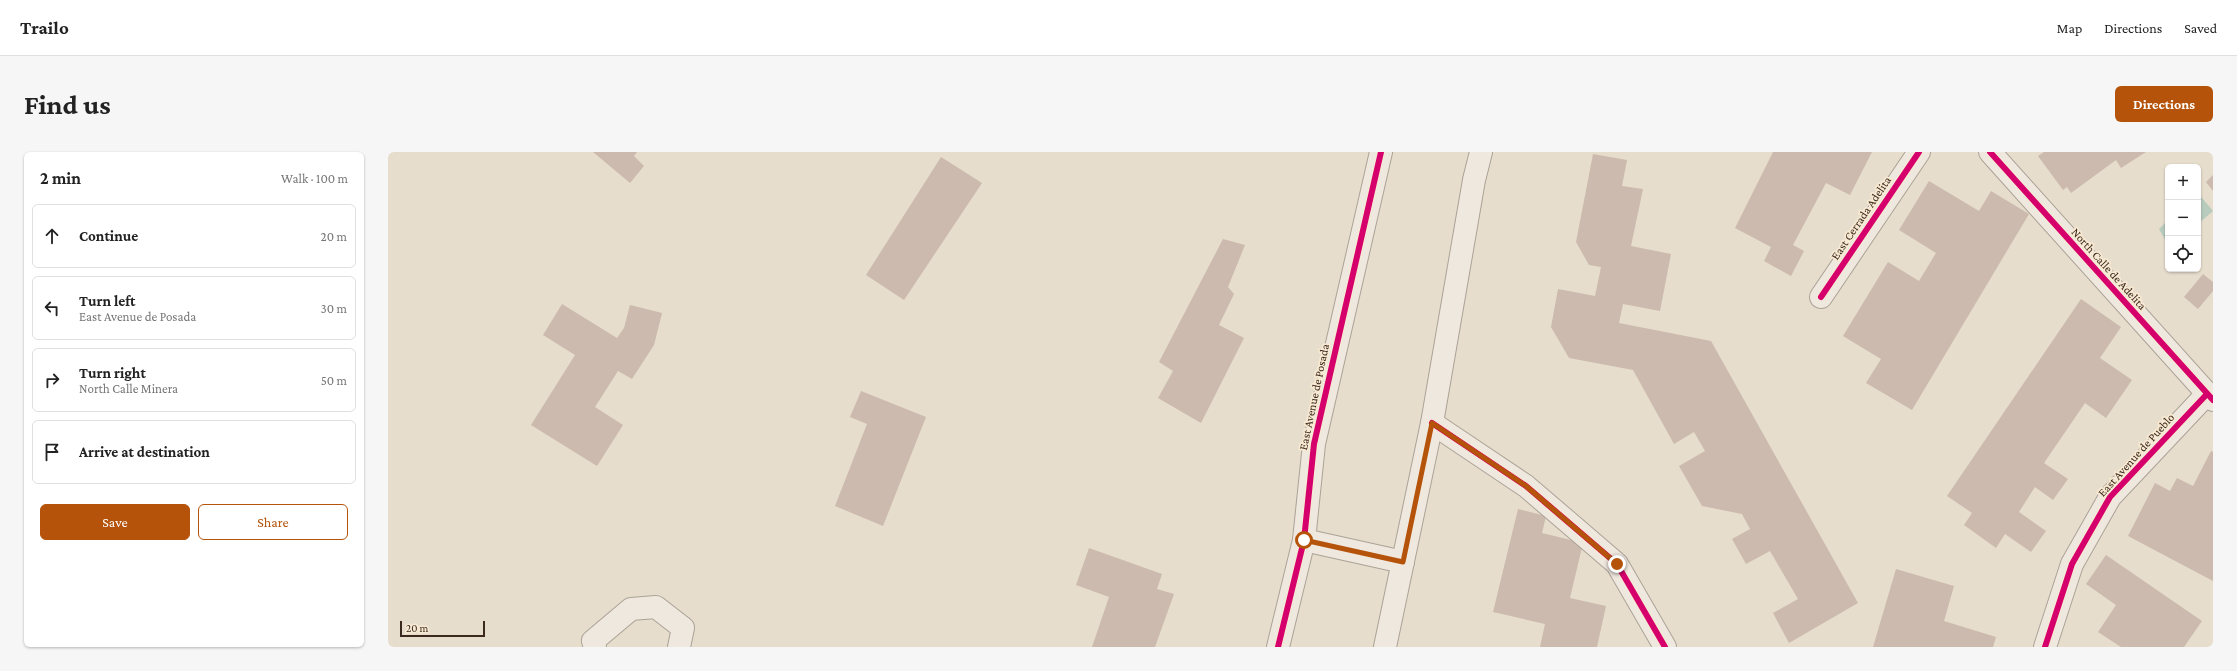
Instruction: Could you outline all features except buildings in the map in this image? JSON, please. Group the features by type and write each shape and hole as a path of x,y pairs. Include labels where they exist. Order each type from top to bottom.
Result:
{"street":[{"name":"East Avenue de Posada","path":"1278,647 1304,540 1314,444 1381,152"},
{"path":"1385,647 1432,423 1474,180 1481,152"},
{"name":"East Cerrada Adelita","path":"1821,297 1919,152"},
{"name":"North Calle de Adelita","path":"1990,152 2210,397"},
{"name":"East Avenue de Pueblo","path":"2045,647 2072,564 2110,496 2210,397"},
{"path":"1432,423 1526,486 1617,564 1665,647"},
{"path":"1304,540 1403,562"},
{"path":"595,647 593,641 631,609 656,607 683,628 679,647"}],"shaded area":[{"path":"2201,197 2213,211 2201,221"},
{"path":"2165,223 2165,240 2159,229"}],"cycle path":[{"path":"1278,647 1304,540 1314,444 1381,152"},
{"path":"1821,297 1919,152"},
{"path":"1990,152 2213,400"},
{"path":"2045,647 2072,564 2110,497 2207,394"},
{"path":"1432,423 1526,486 1617,564 1665,647"}],"route":[{"path":"1304,540 1403,562 1432,423 1526,486 1617,564"}]}
